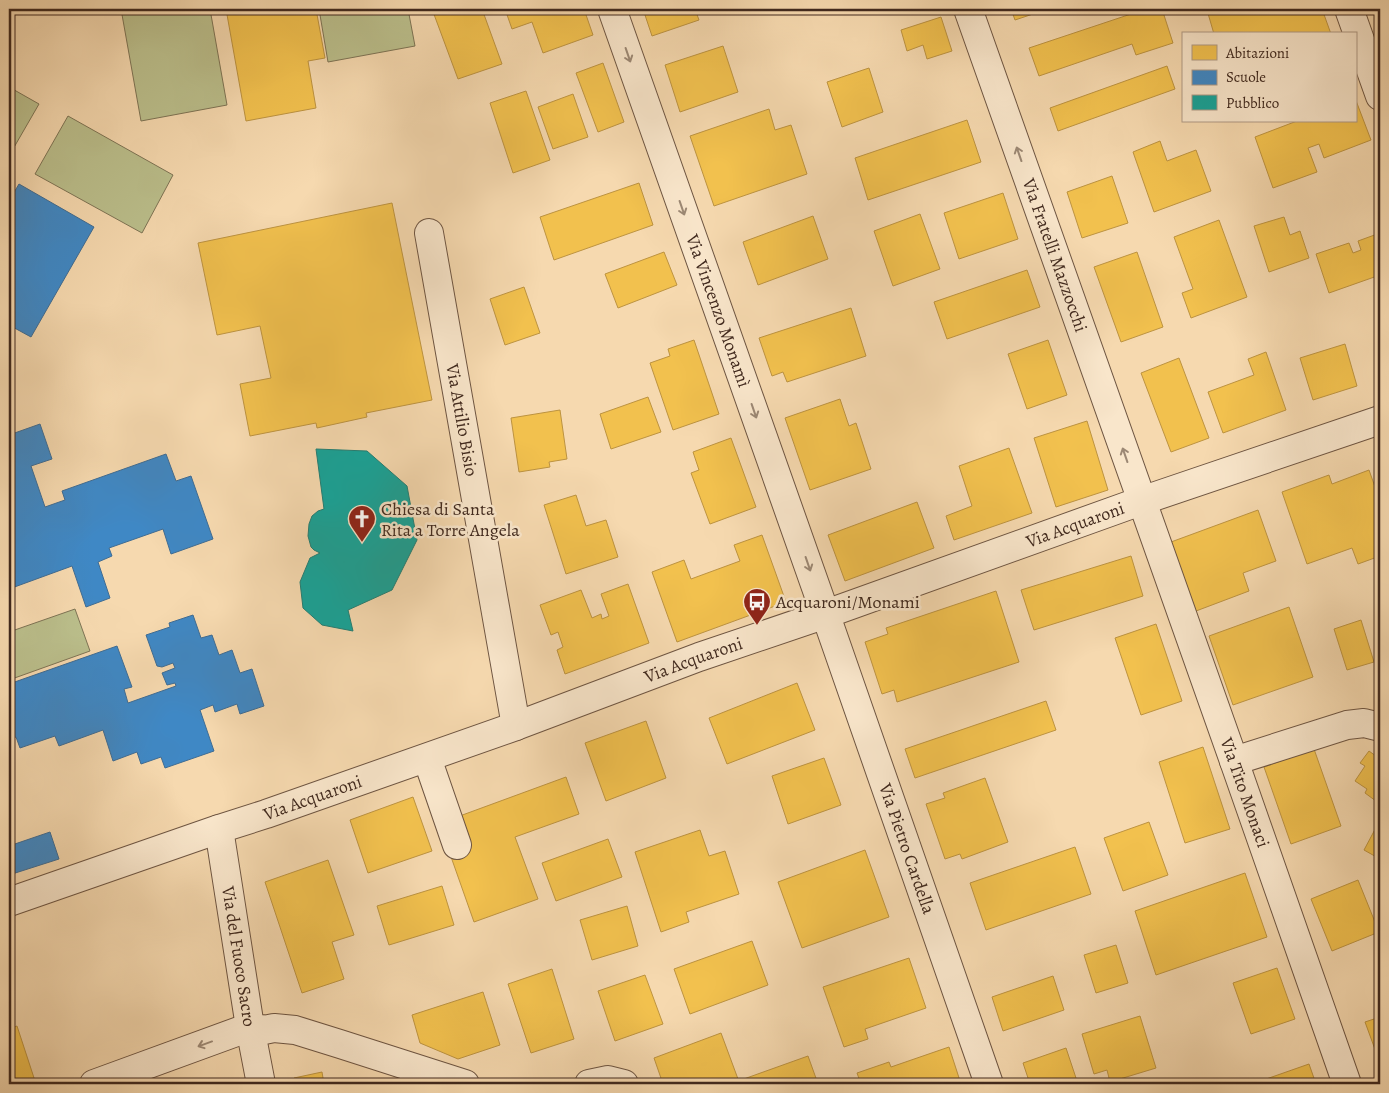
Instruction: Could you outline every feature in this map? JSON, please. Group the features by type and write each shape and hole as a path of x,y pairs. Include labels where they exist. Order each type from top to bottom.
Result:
{"street":[{"name":"Via Vincenzo Monamì","path":"612,9 826,614"},
{"name":"Via Fratelli Mazzocchi","path":"968,9 1142,501"},
{"path":"1349,9 1380,96"},
{"name":"Via Attilio Bisio","path":"429,233 516,726"},
{"name":"Via Acquaroni","path":"9,902 427,758 699,657 826,614 1142,501 1380,420"},
{"name":"Via Tito Monaci","path":"1142,501 1347,1084"},
{"name":"Via Pietro Cardella","path":"826,614 989,1084"},
{"path":"1234,761 1347,725 1364,723 1380,727"},
{"path":"427,758 457,845"},
{"name":"Via del Fuoco Sacro","path":"219,829 250,1027 261,1084"},
{"path":"94,1084 250,1027 264,1030 274,1028 294,1030 464,1084"},
{"path":"590,1084 608,1080 624,1084"}],"green space":[{"path":"121,9 210,9 227,105 141,121"},
{"path":"319,9 408,9 415,46 328,62"},
{"path":"9,87 39,104 9,156"},
{"path":"68,116 173,175 142,233 35,174"},
{"path":"75,609 90,651 9,680 9,632"}],"building: Abitazioni":[{"path":"226,9 316,9 325,58 308,61 316,108 246,121"},
{"path":"432,9 482,9 502,64 458,79"},
{"path":"505,9 584,9 593,35 543,53 532,22 512,29"},
{"path":"643,9 695,9 699,20 652,36"},
{"path":"1011,9 1048,9 1015,20"},
{"path":"1146,9 1162,9 1173,43 1136,55 1132,44 1039,76 1029,48"},
{"path":"1322,9 1330,32 1213,32 1207,10"},
{"path":"941,17 952,51 927,59 923,45 907,51 901,30"},
{"path":"723,46 738,92 680,112 665,65"},
{"path":"603,63 624,122 598,132 576,73"},
{"path":"1167,66 1175,89 1058,131 1050,108"},
{"path":"869,68 883,112 842,127 827,82"},
{"path":"526,91 550,160 513,173 490,103"},
{"path":"573,94 588,137 553,149 538,107"},
{"path":"1356,101 1371,140 1324,158 1319,144 1308,148 1317,172 1273,188 1255,137 1294,122 1356,122"},
{"path":"769,109 775,130 791,125 807,174 714,206 690,136"},
{"path":"967,120 981,162 868,200 855,158"},
{"path":"1160,141 1167,161 1196,150 1211,191 1154,212 1133,152"},
{"path":"1112,176 1128,223 1082,238 1067,192"},
{"path":"639,183 653,225 554,260 540,217"},
{"path":"1003,193 1018,239 959,259 944,213"},
{"path":"392,203 432,400 366,413 367,417 317,428 316,423 250,436 240,384 271,378 260,326 217,335 198,243"},
{"path":"920,214 940,269 893,286 874,231"},
{"path":"813,216 828,259 758,285 743,242"},
{"path":"1284,217 1290,235 1300,231 1309,258 1269,272 1254,226"},
{"path":"1219,220 1247,297 1191,318 1182,293 1193,289 1174,237"},
{"path":"1380,233 1380,275 1329,293 1316,254 1349,243 1353,253 1361,250 1358,241"},
{"path":"664,252 677,285 618,308 605,274"},
{"path":"1137,252 1163,327 1121,342 1094,267"},
{"path":"1027,270 1040,307 947,339 934,302"},
{"path":"524,287 540,333 505,345 490,299"},
{"path":"851,308 866,356 787,382 783,372 772,376 759,338"},
{"path":"694,340 719,414 673,430 650,363 670,356 668,349"},
{"path":"1048,340 1067,395 1027,409 1008,354"},
{"path":"1345,344 1357,386 1313,400 1300,358"},
{"path":"1266,352 1286,410 1223,433 1208,392 1254,375 1248,359"},
{"path":"1179,358 1209,438 1171,452 1141,373"},
{"path":"648,397 661,432 611,449 600,414"},
{"path":"840,399 849,426 856,423 871,469 810,490 785,418"},
{"path":"560,410 567,459 549,462 550,467 519,472 511,418"},
{"path":"1087,421 1108,490 1056,507 1034,438"},
{"path":"731,438 756,507 710,524 691,473 699,470 693,452"},
{"path":"1009,448 1032,513 954,540 946,516 972,506 959,466"},
{"path":"1369,470 1380,501 1380,556 1358,564 1352,548 1307,564 1282,492 1329,475 1332,484"},
{"path":"576,495 586,526 606,520 618,557 566,574 544,505"},
{"path":"917,502 934,548 845,581 828,535"},
{"path":"1258,510 1276,561 1243,573 1249,591 1196,611 1171,542"},
{"path":"762,535 786,602 677,642 652,572 684,560 691,579 740,561 734,545"},
{"path":"1131,556 1143,596 1034,630 1021,590"},
{"path":"628,584 649,643 565,674 557,650 563,647 558,632 551,635 540,605 581,590 592,618 601,614 602,619 609,616 601,594"},
{"path":"996,591 1019,662 897,702 894,690 882,694 865,642 888,634 886,628"},
{"path":"1289,607 1313,677 1233,705 1209,636"},
{"path":"1361,620 1374,662 1347,670 1334,629"},
{"path":"1156,624 1182,701 1141,715 1115,638"},
{"path":"797,683 815,730 727,764 709,718"},
{"path":"1046,701 1056,730 915,778 905,749"},
{"path":"646,721 666,778 606,801 585,743"},
{"path":"1203,747 1230,829 1185,843 1159,762"},
{"path":"1314,749 1341,826 1291,844 1264,767"},
{"path":"1369,751 1380,759 1380,804 1365,793 1367,789 1355,781 1365,766 1360,763"},
{"path":"824,758 841,805 788,824 772,776"},
{"path":"566,777 579,814 515,837 538,899 474,922 450,854 457,817"},
{"path":"985,778 1008,842 962,859 960,854 945,859 926,804 945,798 943,793"},
{"path":"413,797 432,851 368,873 350,820"},
{"path":"1380,820 1380,859 1364,850"},
{"path":"1149,822 1168,875 1123,891 1104,838"},
{"path":"700,830 709,856 725,851 739,894 686,912 689,922 661,932 635,852"},
{"path":"608,839 622,877 556,901 542,863"},
{"path":"1075,847 1091,894 986,930 970,883"},
{"path":"865,850 889,917 802,948 778,882"},
{"path":"328,860 354,935 332,942 344,979 302,993 265,882"},
{"path":"1245,873 1267,937 1156,975 1135,911"},
{"path":"1358,880 1379,932 1332,951 1311,899"},
{"path":"442,886 454,925 389,945 377,906"},
{"path":"627,906 638,946 592,960 580,920"},
{"path":"752,941 768,985 690,1014 674,969"},
{"path":"1116,945 1128,983 1096,993 1084,955"},
{"path":"909,958 926,1008 865,1029 868,1039 844,1047 823,987"},
{"path":"1277,968 1295,1019 1251,1034 1233,983"},
{"path":"552,969 574,1039 531,1053 508,984"},
{"path":"645,975 663,1024 615,1041 598,991"},
{"path":"1053,976 1064,1010 1003,1031 992,997"},
{"path":"483,992 500,1045 458,1059 420,1043 412,1015"},
{"path":"1140,1016 1156,1068 1110,1082 1107,1070 1094,1074 1082,1034"},
{"path":"1380,1017 1380,1063 1365,1022"},
{"path":"17,1026 36,1084 9,1084 9,1029"},
{"path":"721,1033 738,1079 723,1084 663,1084 654,1058"},
{"path":"949,1047 961,1084 861,1084 857,1073 889,1062 891,1067"},
{"path":"1066,1048 1078,1084 1030,1084 1023,1063"},
{"path":"808,1056 817,1081 807,1084 742,1084 741,1080"},
{"path":"1309,1064 1316,1084 1252,1084"},
{"path":"322,1072 324,1084 295,1084 294,1078"}],"building: Scuole":[{"path":"19,184 94,227 31,337 9,325 9,201"},
{"path":"40,424 52,459 31,466 45,507 65,500 62,491 166,454 176,481 191,476 213,539 171,554 163,529 109,548 112,556 98,562 110,598 86,607 72,566 9,589 9,435"},
{"path":"193,615 201,638 212,635 219,655 232,650 240,673 252,669 264,706 240,714 237,704 215,712 213,705 200,710 214,751 165,768 161,757 141,764 137,752 113,761 103,730 59,746 55,736 20,748 16,737 9,739 9,684 117,646 132,687 124,689 128,703 176,686 175,683 167,685 162,673 175,668 173,663 162,667 157,666 146,635 170,627 169,623"},
{"path":"50,832 59,859 9,875 9,846"}],"building: Pubblico":[{"name":"Chiesa di Santa Rita a Torre Angela","path":"316,449 367,451 407,486 417,540 392,590 348,610 353,631 322,625 303,608 300,582 310,558 320,553 311,547 308,536 309,524 312,516 324,509"}],"place":[{"name":"Chiesa di Santa Rita a Torre Angela","path":"362,543"},
{"name":"Acquaroni/Monami","path":"757,626"}]}
